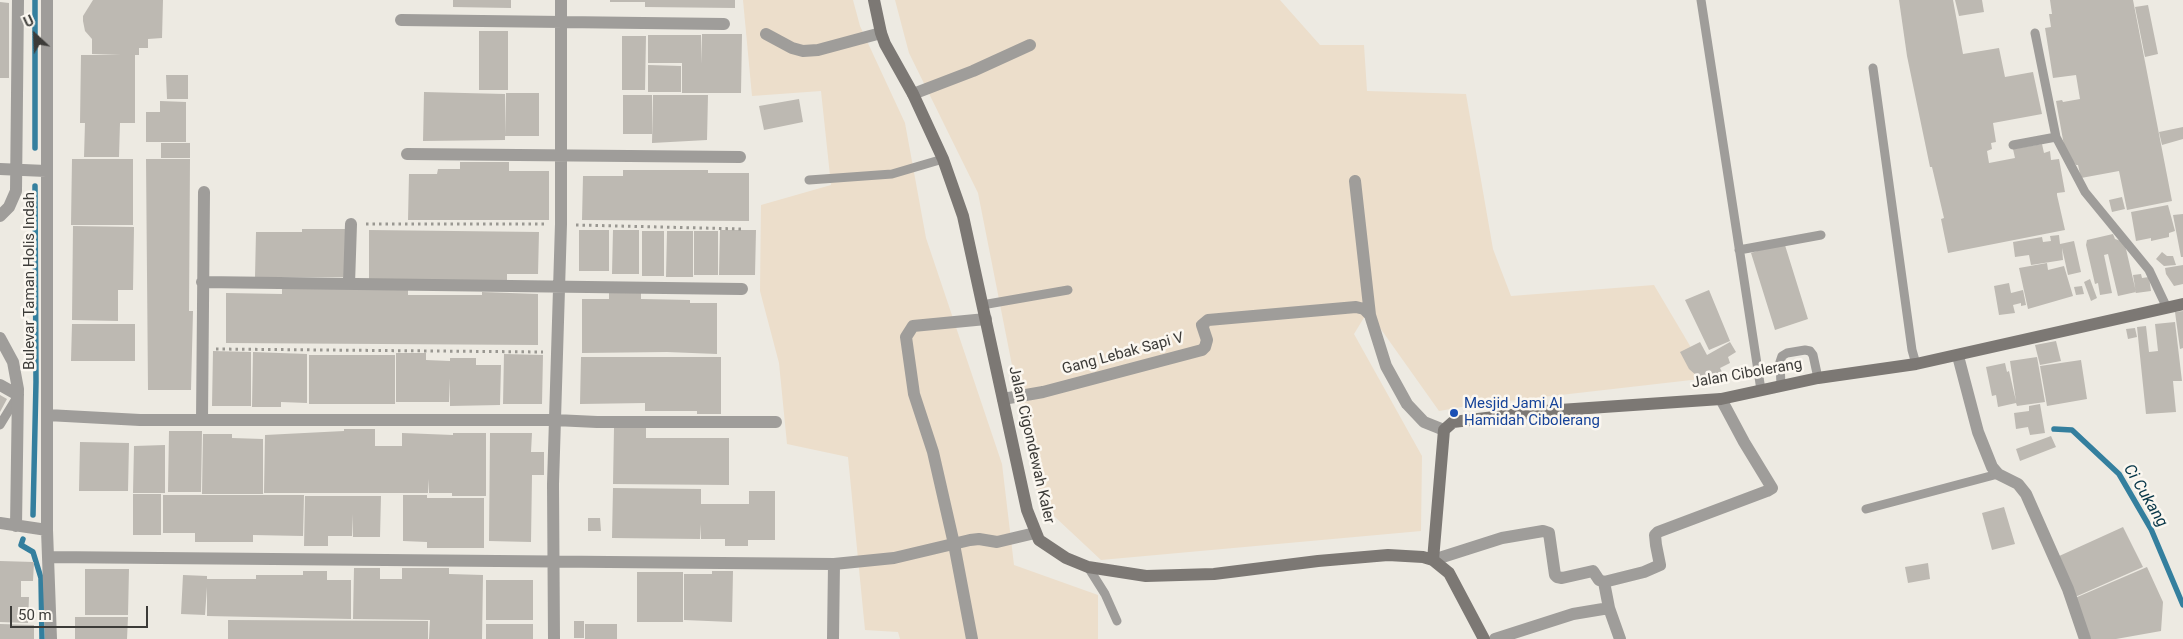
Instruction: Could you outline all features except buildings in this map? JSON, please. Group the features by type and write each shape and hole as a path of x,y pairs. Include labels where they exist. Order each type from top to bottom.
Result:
{"main road":[{"name":"Jalan Cigondewah Kaler","path":"874,0 881,33 913,94 943,159 963,216 1027,510 1035,533 1046,546 1066,558 1088,567 1146,576 1214,574 1318,560 1388,555 1413,555 1433,560"},
{"name":"Jalan Cibolerang","path":"1444,430 1454,422 1497,416 1721,399 1818,378 1958,356 2183,304"},
{"path":"1444,430 1433,560 1449,573 1484,639"}],"street":[{"name":"Bulevar Taman Holis Indah","path":"0,216 15,197 17,170 18,0"},
{"name":"Bulevar Taman Holis Indah","path":"48,0 46,171 47,530 51,639"},
{"path":"554,639 555,420 561,224 561,0"},
{"path":"401,20 724,24"},
{"path":"766,34 792,48 803,51 818,50 881,33"},
{"path":"913,94 959,77 1030,45"},
{"path":"407,154 740,157"},
{"path":"0,170 46,171"},
{"path":"1355,181 1370,314 1390,376 1407,404 1424,422 1444,430"},
{"path":"202,420 204,192"},
{"path":"349,284 350,224"},
{"path":"202,282 742,289"},
{"name":"Gang Lebak Sapi V","path":"1003,399 1043,392 1202,350 1206,347 1207,340 1202,325 1208,320 1356,307 1364,309 1370,314"},
{"path":"972,639 954,544 933,452 914,394 906,337 913,326 986,319"},
{"name":"Bulevar Taman Holis Indah","path":"0,338 13,362 18,395 16,526"},
{"path":"1958,356 1978,432 1992,467 1998,474 2018,484 2026,494 2068,589 2085,639"},
{"path":"0,385 18,395"},
{"path":"1433,560 1502,538 1547,531 1550,536 1555,575 1557,577 1562,578 1593,571 1598,580 1604,582 1644,572 1660,565 1655,535 1658,532 1772,488 1721,399"},
{"path":"47,415 140,420 776,422"},
{"path":"0,523 47,530"},
{"path":"48,557 834,564 894,558 979,539 996,542 1035,533"},
{"path":"833,639 834,564"},
{"path":"1604,582 1620,639"},
{"path":"1495,639 1573,614 1610,608"}],"lane":[{"path":"1701,0 1761,390"},
{"path":"2035,33 2056,137 2085,192 2149,270 2167,308"},
{"path":"1873,68 1912,350 1916,364"},
{"path":"2013,145 2056,137"},
{"path":"809,180 892,174 943,159"},
{"path":"1739,250 1821,235"},
{"path":"982,305 1068,290"},
{"path":"1781,386 1780,362 1782,356 1787,353 1810,351 1813,355 1818,378"},
{"path":"0,425 18,395"},
{"path":"1866,509 1998,474"},
{"path":"1088,567 1105,594 1117,621"}],"path":[{"path":"350,224 561,224 743,229"},
{"path":"203,348 557,352"}],"shaded area":[{"path":"743,0 853,0 860,26 905,123 926,238 1002,464 1014,565 1098,595 1098,639 900,639 898,632 865,630 848,457 787,444 779,363 760,291 761,205 831,185 821,91 752,96"},
{"path":"895,0 1280,0 1320,45 1364,45 1367,91 1466,94 1493,249 1511,296 1654,285 1709,378 1473,405 1439,411 1368,311 1354,334 1422,456 1421,531 1101,560 1039,502 978,193 909,53"}],"waterway":[{"path":"35,0 35,148"},
{"path":"33,515 36,382 35,186"},
{"name":"Ci Cukang","path":"2054,429 2072,430 2119,474 2151,529 2183,605"},
{"path":"23,539 21,545 33,552 41,578 42,639"}],"place":[{"name":"Mesjid Jami Al Hamidah Cibolerang","path":"1454,413"}]}
